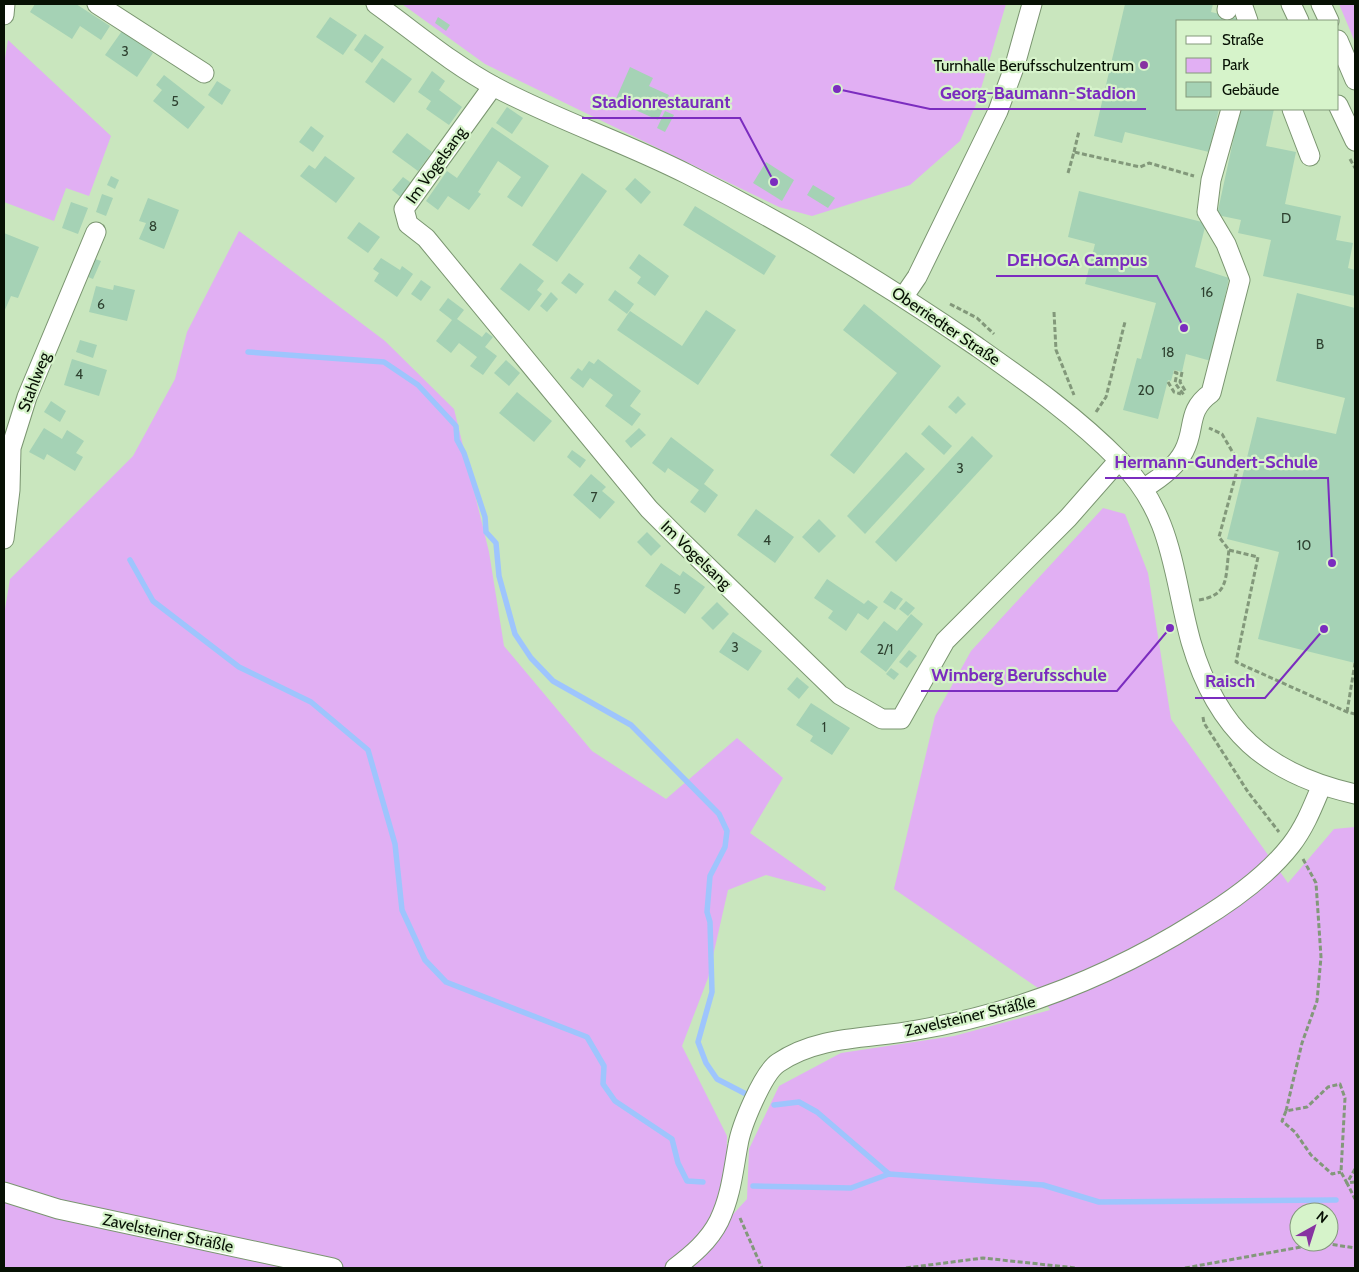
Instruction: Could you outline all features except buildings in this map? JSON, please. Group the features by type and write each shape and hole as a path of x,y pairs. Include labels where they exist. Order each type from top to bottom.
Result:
{"street":[{"path":"4,15 6,4"},
{"path":"97,4 204,73"},
{"name":"Oberriedter Straße","path":"376,4 461,67 493,86 542,110 685,173 756,211 904,296 1049,397 1119,460 1144,488 1163,526 1192,644 1213,694 1229,722 1255,750 1285,770 1322,786 1355,794"},
{"path":"904,296 917,277 998,111 1015,66 1032,4"},
{"path":"1291,4 1299,20"},
{"path":"1321,4 1329,20"},
{"path":"1232,6 1247,20"},
{"path":"1339,42 1355,80"},
{"name":"Im Vogelsang","path":"493,86 404,209 408,224 426,238 649,509 840,695 882,718 901,718 945,641 1068,518 1119,460"},
{"path":"1339,107 1355,141"},
{"path":"1144,488 1172,468 1184,451 1198,404 1211,393 1240,280 1226,244 1208,212 1211,180 1231,110"},
{"path":"1292,110 1310,156"},
{"name":"Stahlweg","path":"4,539 9,498 11,448 27,398 96,232"},
{"name":"Zavelsteiner Sträßle","path":"675,1268 696,1252 718,1223 730,1194 738,1143 759,1088 775,1065 800,1050 835,1041 917,1030 1007,1010 1077,985 1121,966 1239,896 1291,845 1309,815 1322,786"},
{"name":"Zavelsteiner Sträßle","path":"4,1192 58,1209 333,1268"}],"path":[{"path":"1068,173 1080,131"},
{"path":"1074,152 1140,167 1149,163 1195,176"},
{"path":"1054,312 1056,350 1074,395"},
{"path":"1096,412 1106,397 1125,322"},
{"path":"1174,372 1177,373 1175,383 1182,394"},
{"path":"1168,382 1174,392 1188,396 1180,382 1182,372"},
{"path":"1222,434 1239,463 1219,537 1229,550 1258,557 1236,662 1355,714"},
{"path":"1207,598 1217,596 1222,590 1229,550"},
{"path":"1347,712 1354,663"},
{"path":"1291,845 1306,862 1316,883 1320,957 1317,1001 1302,1043 1282,1121 1295,1132 1311,1155 1332,1174 1341,1172"},
{"path":"1286,1111 1307,1107 1328,1086 1340,1084 1345,1098 1341,1172 1355,1199"},
{"path":"1347,1183 1355,1169"},
{"path":"1347,1183 1355,1182"},
{"path":"730,1194 762,1268"},
{"path":"1185,1268 1323,1243 1355,1248"},
{"path":"906,1268 983,1258 1076,1268"}],"green space":[{"path":"402,4 1006,4 977,102 960,141 910,185 812,216 779,207 485,64"},
{"path":"1339,4 1355,4 1355,42"},
{"path":"8,40 111,136 89,196 66,188 54,221 4,202 4,64"},
{"path":"239,231 385,341 454,409 489,552 504,646 592,751 666,799 737,738 783,778 750,833 826,887 825,891 766,875 728,890 708,978 682,1046 727,1136 725,1223 747,1199 749,1149 779,1086 841,1053 954,1036 1050,1010 1038,988 894,889 935,716 971,651 1103,508 1125,514 1148,573 1171,719 1288,883 1334,829 1355,827 1355,1268 4,1268 4,615 10,579 133,456 175,379 187,332"}],"waterway":[{"path":"248,352 384,362 418,385 456,426 457,440 464,453 485,517 486,532 496,543 499,576 515,634 531,658 553,681 631,725 719,814 727,831 725,847 710,876 707,912 710,922 712,992 698,1042 706,1063 717,1079 746,1094"},
{"path":"130,560 153,601 239,667 311,702 368,750 395,844 402,910 425,960 446,982 587,1037 604,1066 603,1084 615,1101 672,1139 678,1163 687,1181 703,1182"},
{"path":"774,1105 799,1102 817,1112 889,1174"},
{"path":"753,1186 851,1188 889,1174 1043,1185 1099,1202 1336,1200"}],"place":[{"name":"Turnhalle Berufsschulzentrum","path":"1144,65"},
{"name":"Georg-Baumann-Stadion","path":"837,89"},
{"name":"Stadionrestaurant","path":"774,182"},
{"name":"DEHOGA Campus","path":"1184,328"},
{"name":"Hermann-Gundert-Schule","path":"1332,563"},
{"name":"Wimberg Berufsschule","path":"1170,628"},
{"name":"Raisch","path":"1324,629"}]}
